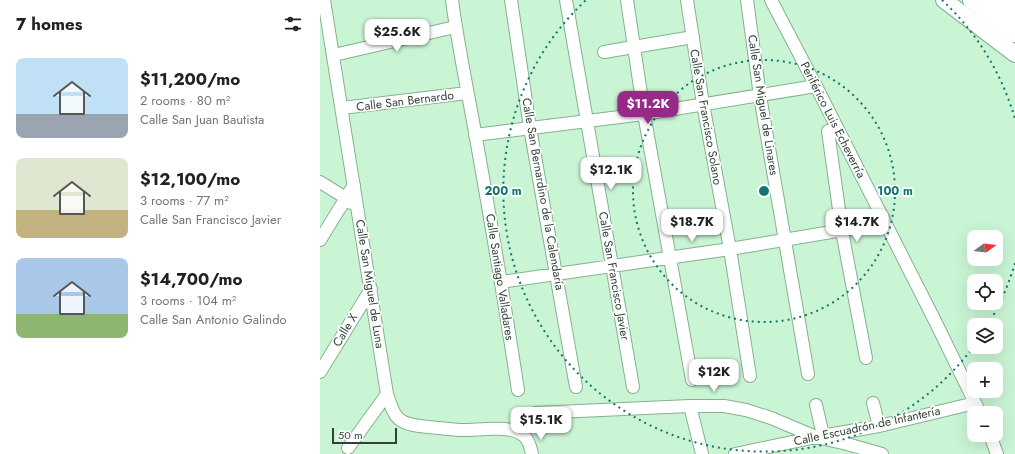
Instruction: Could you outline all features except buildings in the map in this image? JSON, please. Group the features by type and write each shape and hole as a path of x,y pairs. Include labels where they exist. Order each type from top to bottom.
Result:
{"highway":[{"path":"972,0 1015,34"},
{"path":"994,0 1015,16"}],"main road":[{"path":"944,0 1015,54"},
{"path":"1011,0 1015,3"}],"street":[{"name":"Calle San Miguel de Luna","path":"324,0 390,405 399,419 419,426 460,430 511,430 526,437 531,447 532,454"},
{"name":"Calle Santiago Valladares","path":"452,0 455,27 476,135 518,390"},
{"name":"Calle San Bernardino de la Calendaría","path":"511,0 530,128 576,388"},
{"name":"Calle San Francisco Javier","path":"566,0 633,386"},
{"path":"627,0 644,114 692,380"},
{"name":"Calle San Francisco Solano","path":"687,0 703,104 730,249 750,376"},
{"name":"Calle San Miguel de Linares","path":"747,0 760,96 808,374"},
{"name":"Periférico Luis Echeverría","path":"771,0 936,322 976,406"},
{"path":"334,55 455,27"},
{"path":"604,52 693,37"},
{"path":"476,135 644,114 816,86"},
{"name":"Calle San Bernardo","path":"342,108 467,93"},
{"path":"828,130 842,231 866,358"},
{"path":"320,182 346,198 358,209"},
{"path":"320,240 354,185"},
{"path":"501,282 730,249 885,223"},
{"name":"Calle X","path":"320,372 371,288"},
{"path":"348,448 387,394"},
{"path":"874,403 879,426"},
{"path":"816,405 819,436"},
{"path":"690,406 702,454"},
{"path":"534,413 690,406 724,406 746,410 819,436 882,454"},
{"name":"Calle Escuadrón de Infantería","path":"735,454 819,436 967,410"},
{"path":"993,442 997,454"}]}
